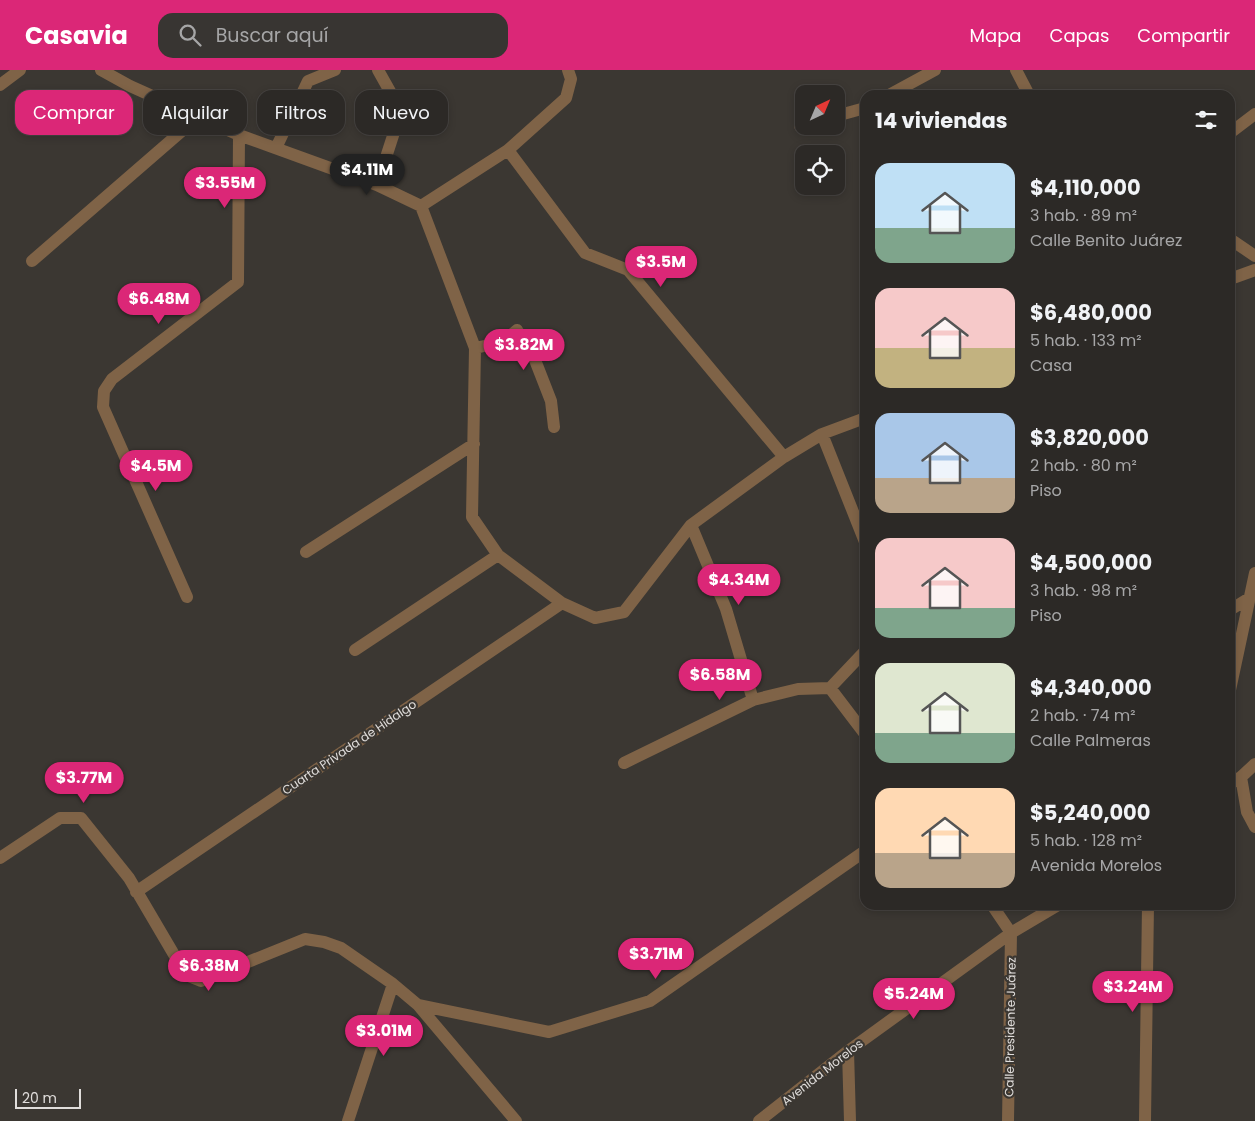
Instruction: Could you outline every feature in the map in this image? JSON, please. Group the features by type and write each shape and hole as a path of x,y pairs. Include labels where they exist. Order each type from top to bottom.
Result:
{"street":[{"path":"0,85 20,70"},
{"path":"101,70 143,92"},
{"path":"276,148 308,81 336,70"},
{"path":"377,185 401,111 378,70"},
{"path":"421,206 508,150 566,98 571,79 568,70"},
{"path":"898,90 935,70"},
{"path":"1016,70 1026,90"},
{"path":"845,114 860,109"},
{"path":"1235,129 1255,114"},
{"path":"32,260 177,135"},
{"path":"187,597 103,407 104,391 112,379 238,282 239,135 377,185 421,206 475,348 472,517 498,555 562,603 595,618 624,612 690,525 784,457 822,434 860,420"},
{"path":"508,150 585,253 628,270 784,457"},
{"path":"1235,242 1255,256"},
{"path":"1235,278 1255,270"},
{"path":"475,348 503,342 517,330 535,360 550,401 554,427"},
{"path":"822,434 860,529"},
{"path":"306,552 474,444"},
{"path":"690,525 726,609 753,700"},
{"path":"355,650 498,555"},
{"path":"1235,668 1255,573"},
{"path":"1235,607 1251,597"},
{"name":"Cuarta Privada de Hidalgo","path":"136,892 562,603"},
{"path":"624,763 753,700 798,689 830,688 860,656"},
{"path":"830,688 860,727"},
{"path":"1255,764 1236,780 1246,812 1255,827"},
{"path":"0,858 60,818 81,818 128,878 186,975 201,980 305,939 324,942 341,948 393,984 418,1005 516,1121"},
{"path":"418,1005 549,1032 650,1001 860,854"},
{"path":"996,910 1011,932"},
{"name":"Avenida Morelos","path":"760,1121 848,1051 1011,932 1049,910"},
{"path":"1146,1121 1148,910"},
{"name":"Calle Presidente Juárez","path":"1008,1121 1011,932"},
{"path":"348,1121 393,984"},
{"path":"848,1051 850,1121"}]}
